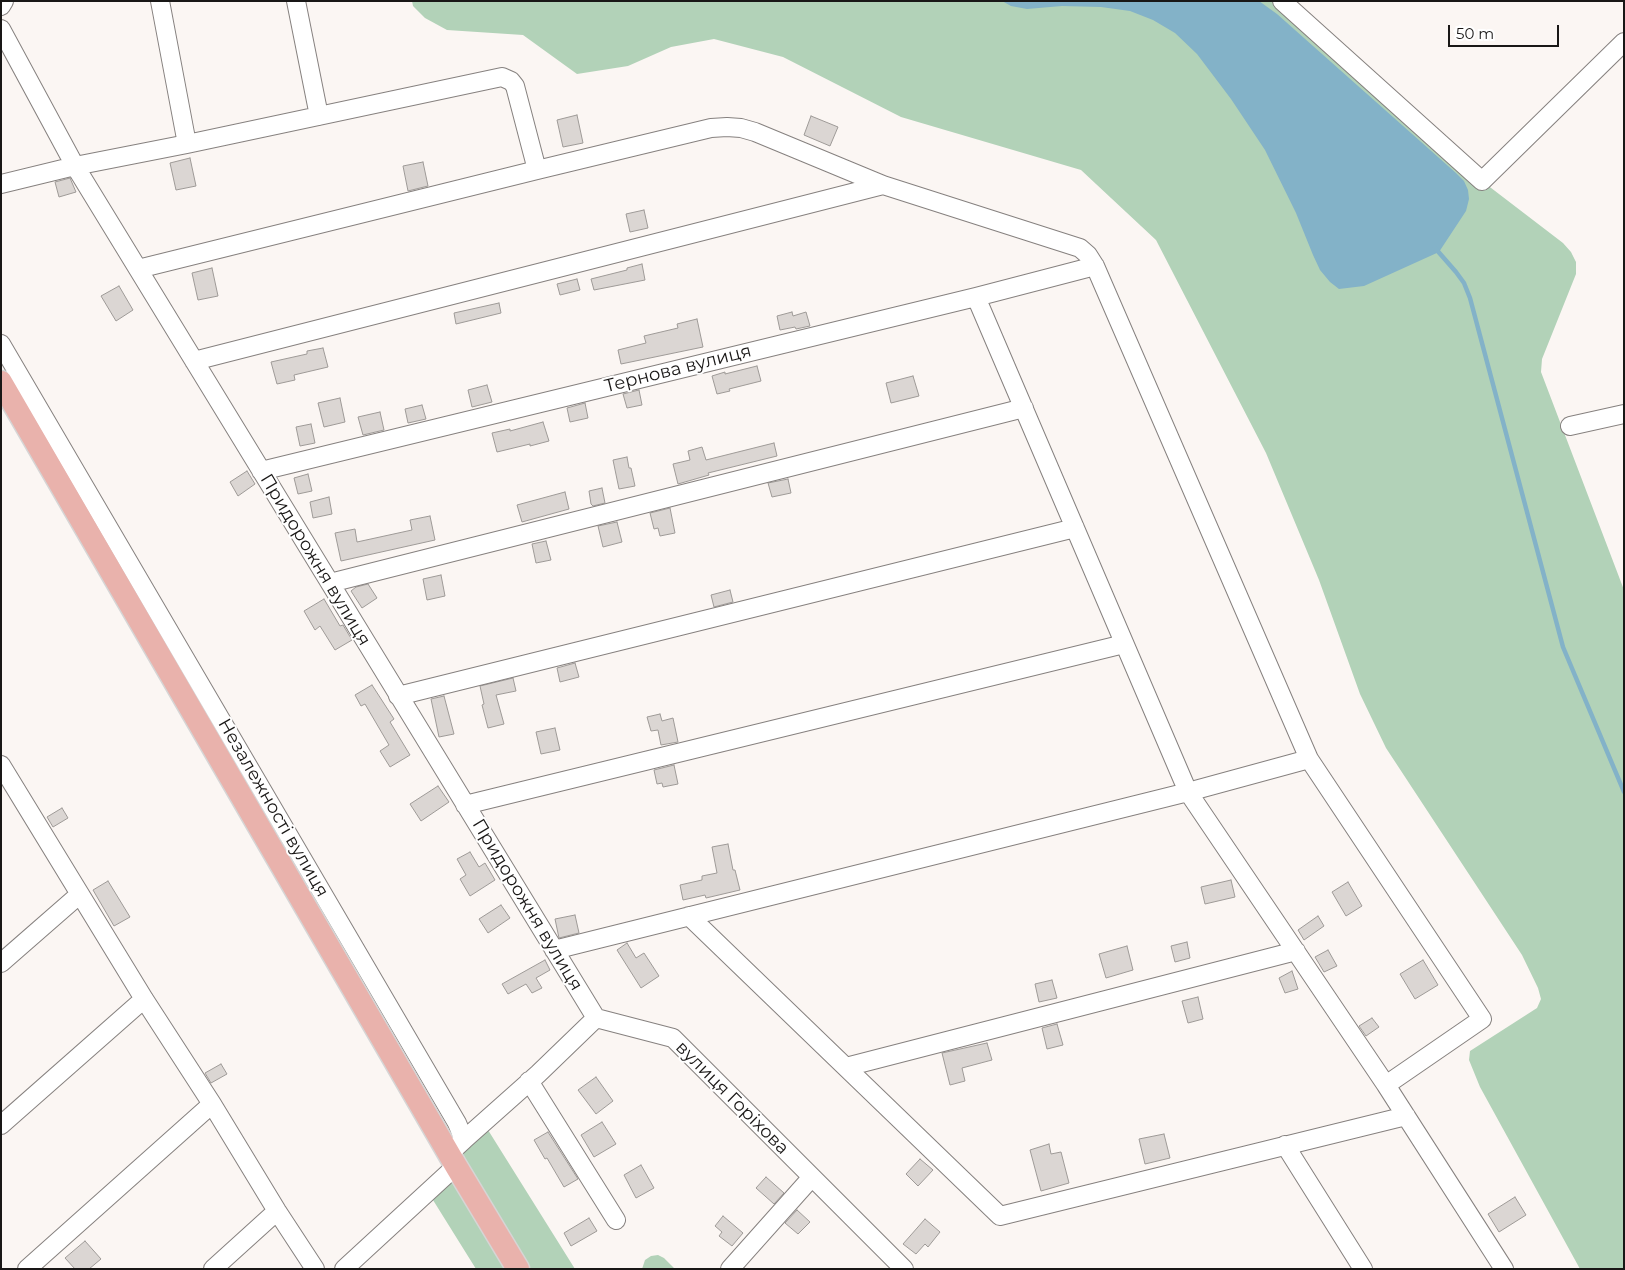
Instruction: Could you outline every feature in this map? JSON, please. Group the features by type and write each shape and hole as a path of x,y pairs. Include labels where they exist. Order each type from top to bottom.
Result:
{"main road":[{"path":"1,382 457,1153"}],"street":[{"path":"1,6 4,1"},
{"path":"160,1 187,144"},
{"path":"296,1 319,116"},
{"path":"1282,1 1482,181 1624,42"},
{"name":"Придорожня вулиця","path":"1,29 75,166 596,1018"},
{"path":"1,184 75,166 502,77 512,82 515,86 537,170"},
{"path":"138,269 711,128 727,127 755,132 883,185 1074,246 1088,255 1095,266 1309,759 1482,1019 1386,1085"},
{"path":"194,361 883,185"},
{"name":"Тернова вулиця","path":"261,470 976,297 1095,266"},
{"path":"976,297 1188,792 1386,1085 1504,1269"},
{"name":"Незалежності вулиця","path":"1,344 457,1123 457,1153 518,1269"},
{"path":"330,584 1024,408"},
{"path":"1570,426 1624,414"},
{"path":"398,696 1075,528"},
{"path":"465,805 1124,644"},
{"path":"554,950 1188,792 1309,759"},
{"path":"1,765 7,791 80,894 144,999 315,1269"},
{"path":"1,963 80,894"},
{"path":"689,916 1000,1216 1406,1116"},
{"path":"846,1067 1296,951"},
{"path":"1,1125 144,999"},
{"path":"355,1265 457,1153 596,1018"},
{"name":"вулиця Горіхова","path":"596,1018 673,1038 904,1269"},
{"path":"530,1081 616,1220"},
{"path":"28,1269 212,1104"},
{"path":"1285,1146 1363,1269"},
{"path":"730,1269 812,1177"},
{"path":"213,1269 277,1210"}],"green space":[{"path":"412,1 1282,1 1482,181 1563,243 1571,252 1576,262 1576,274 1542,359 1541,372 1624,590 1624,1269 1580,1269 1480,1087 1469,1060 1470,1051 1537,1008 1541,999 1538,988 1522,955 1386,748 1360,694 1319,580 1266,453 1156,240 1081,170 901,117 783,57 714,39 671,47 628,66 577,74 523,35 447,30 425,18 413,6"},
{"path":"483,1122 575,1269 476,1269 428,1192 456,1166 450,1153"},
{"path":"658,1255 675,1269 642,1269 645,1260 651,1256"}],"water":[{"path":"1002,1 1259,1 1277,14 1464,181 1469,199 1466,211 1439,252 1364,286 1339,289 1320,270 1296,213 1265,150 1231,99 1197,54 1175,33 1153,20 1130,11 1101,7 1062,6 1027,9 1011,6"}],"building":[{"path":"577,115 583,143 563,147 557,120"},
{"path":"811,116 838,127 830,146 804,135"},
{"path":"190,158 196,186 176,190 170,163"},
{"path":"423,162 428,186 408,191 403,166"},
{"path":"70,178 76,192 59,197 55,182"},
{"path":"644,210 648,228 630,232 626,214"},
{"path":"642,264 645,280 594,290 591,279 627,270 627,268"},
{"path":"212,268 218,296 198,300 192,273"},
{"path":"577,279 580,290 560,295 557,284"},
{"path":"119,286 133,310 116,321 101,296"},
{"path":"499,303 501,313 456,324 454,313"},
{"path":"792,312 793,316 806,312 810,326 780,330 777,316"},
{"path":"697,319 703,347 621,364 618,350 646,343 644,336 678,328 677,324"},
{"path":"323,348 328,367 294,375 295,380 277,384 271,362 307,354 307,351"},
{"path":"757,366 761,381 717,394 712,376"},
{"path":"913,376 919,396 891,403 886,383"},
{"path":"487,385 492,402 472,407 468,390"},
{"path":"639,390 642,405 627,408 623,394"},
{"path":"340,398 345,422 324,427 318,403"},
{"path":"585,403 588,418 570,422 567,408"},
{"path":"422,405 426,419 408,423 405,409"},
{"path":"380,412 384,430 363,435 358,417"},
{"path":"543,422 549,441 497,452 492,433 510,429 510,431"},
{"path":"311,424 315,443 300,446 296,427"},
{"path":"774,443 777,456 708,473 709,475 678,484 673,464 690,460 688,451 702,447 706,460"},
{"path":"627,457 635,486 619,489 613,460"},
{"path":"247,471 255,484 238,496 230,482"},
{"path":"308,474 312,491 298,494 294,478"},
{"path":"788,479 791,493 772,497 768,483"},
{"path":"602,488 605,503 593,506 589,491"},
{"path":"565,492 569,509 522,522 517,505"},
{"path":"329,497 332,514 313,518 310,502"},
{"path":"670,508 675,533 660,536 658,528 654,529 650,513"},
{"path":"430,516 435,540 341,561 335,533 355,529 357,542 412,530 410,520"},
{"path":"617,522 622,542 603,547 598,526"},
{"path":"546,541 551,560 536,563 532,544"},
{"path":"441,575 445,596 427,600 423,579"},
{"path":"368,584 377,598 362,608 351,591 356,587"},
{"path":"730,590 733,602 714,607 711,595"},
{"path":"324,599 340,626 343,625 352,640 335,650 320,626 315,630 304,611"},
{"path":"575,663 579,677 560,682 557,668"},
{"path":"513,678 516,691 496,695 504,724 488,728 482,705 484,704 480,686"},
{"path":"372,685 394,719 390,722 410,755 390,767 380,751 389,745 365,704 361,706 355,695"},
{"path":"444,696 454,734 439,737 431,699"},
{"path":"660,714 662,721 673,718 678,742 661,745 658,730 651,731 647,717"},
{"path":"555,728 560,750 541,754 536,732"},
{"path":"674,765 678,784 663,787 662,783 657,784 654,770"},
{"path":"438,786 449,802 421,821 410,804"},
{"path":"62,808 68,818 53,827 47,817"},
{"path":"728,844 733,870 735,870 740,890 706,898 705,895 683,900 680,885 702,880 702,876 717,873 712,847"},
{"path":"470,852 479,867 485,863 495,880 470,896 460,879 466,875 457,859"},
{"path":"1231,880 1235,897 1205,904 1201,887"},
{"path":"108,881 130,917 114,926 93,890"},
{"path":"1348,882 1362,906 1346,916 1332,892"},
{"path":"501,905 510,918 488,933 479,919"},
{"path":"575,915 579,933 559,938 555,919"},
{"path":"1318,916 1324,926 1304,940 1298,930"},
{"path":"1187,942 1190,958 1175,962 1171,946"},
{"path":"627,943 636,958 644,953 659,976 641,988 617,950"},
{"path":"1127,946 1133,970 1106,978 1099,954"},
{"path":"1328,950 1337,966 1324,972 1315,957"},
{"path":"545,960 550,970 536,978 542,988 532,993 526,984 508,994 502,984"},
{"path":"1423,960 1438,985 1415,999 1400,974"},
{"path":"1292,971 1298,989 1285,993 1279,978"},
{"path":"1052,980 1057,998 1039,1002 1035,984"},
{"path":"1198,997 1203,1019 1188,1023 1182,1001"},
{"path":"1372,1018 1379,1027 1366,1036 1359,1026"},
{"path":"1057,1024 1063,1045 1047,1049 1042,1028"},
{"path":"987,1043 992,1060 962,1068 965,1081 950,1085 942,1053"},
{"path":"221,1064 227,1074 211,1083 205,1073"},
{"path":"596,1077 613,1101 596,1114 578,1090"},
{"path":"602,1122 616,1144 594,1157 581,1135"},
{"path":"548,1132 578,1179 564,1187 534,1140"},
{"path":"1164,1134 1170,1158 1145,1164 1139,1139"},
{"path":"1049,1144 1051,1154 1061,1152 1069,1183 1041,1191 1030,1150"},
{"path":"920,1159 933,1170 918,1186 906,1174"},
{"path":"641,1165 654,1188 636,1198 624,1175"},
{"path":"766,1177 784,1193 774,1204 756,1188"},
{"path":"1515,1197 1526,1215 1499,1232 1488,1214"},
{"path":"797,1210 810,1222 798,1234 785,1223"},
{"path":"723,1216 743,1233 732,1246 719,1236 722,1232 715,1226"},
{"path":"589,1218 597,1231 571,1246 564,1233"},
{"path":"925,1219 940,1232 928,1247 925,1244 916,1254 903,1244"},
{"path":"85,1241 101,1259 89,1269 75,1269 65,1258"}],"waterway":[{"path":"1435,248 1464,283 1470,298 1563,647 1624,792"}]}
